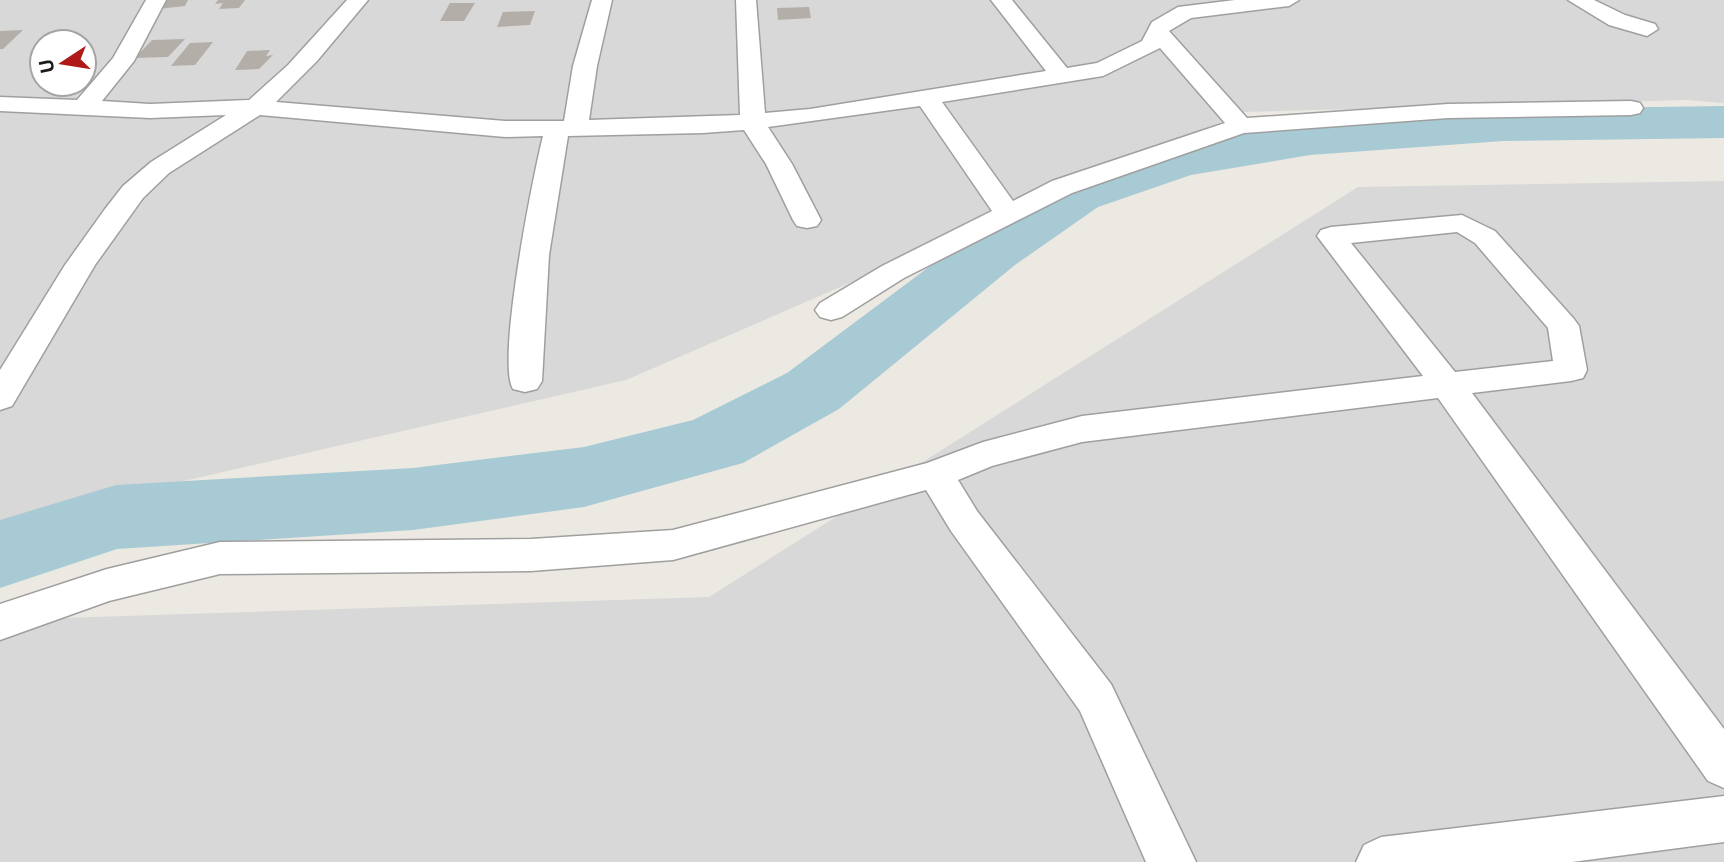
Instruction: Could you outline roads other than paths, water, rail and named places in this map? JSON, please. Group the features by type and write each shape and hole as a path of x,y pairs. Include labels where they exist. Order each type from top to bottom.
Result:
{"street":[{"path":"84,107 123,61 156,0"},
{"path":"0,398 100,236 134,190 186,149 255,107 299,66 358,0"},
{"path":"526,381 527,318 547,172 566,129 602,0"},
{"path":"746,0 753,124 779,164 807,220"},
{"path":"1002,0 1060,74"},
{"path":"0,104 150,111 255,107 505,129 753,124 1103,69 1151,46 1160,27 1186,12 1205,5 1289,0"},
{"path":"1578,0 1617,20 1647,29"},
{"path":"1158,32 1241,126"},
{"path":"927,98 1008,214"},
{"path":"831,310 893,272 1062,187 1241,126 1448,111 1631,108"},
{"path":"0,622 120,581 220,558 531,555 673,545 935,474 983,455 1082,429 1450,386 1571,370 1563,326 1486,237 1462,223 1331,236 1432,362 1450,386 1532,496 1724,766"},
{"path":"935,474 964,521 1096,698 1171,862"},
{"path":"1381,862 1724,819"}],"waterway":[{"path":"0,554 116,517 413,499 584,477 715,443 813,391 992,251 1077,194 1180,160 1310,138 1503,125 1724,122"}]}
